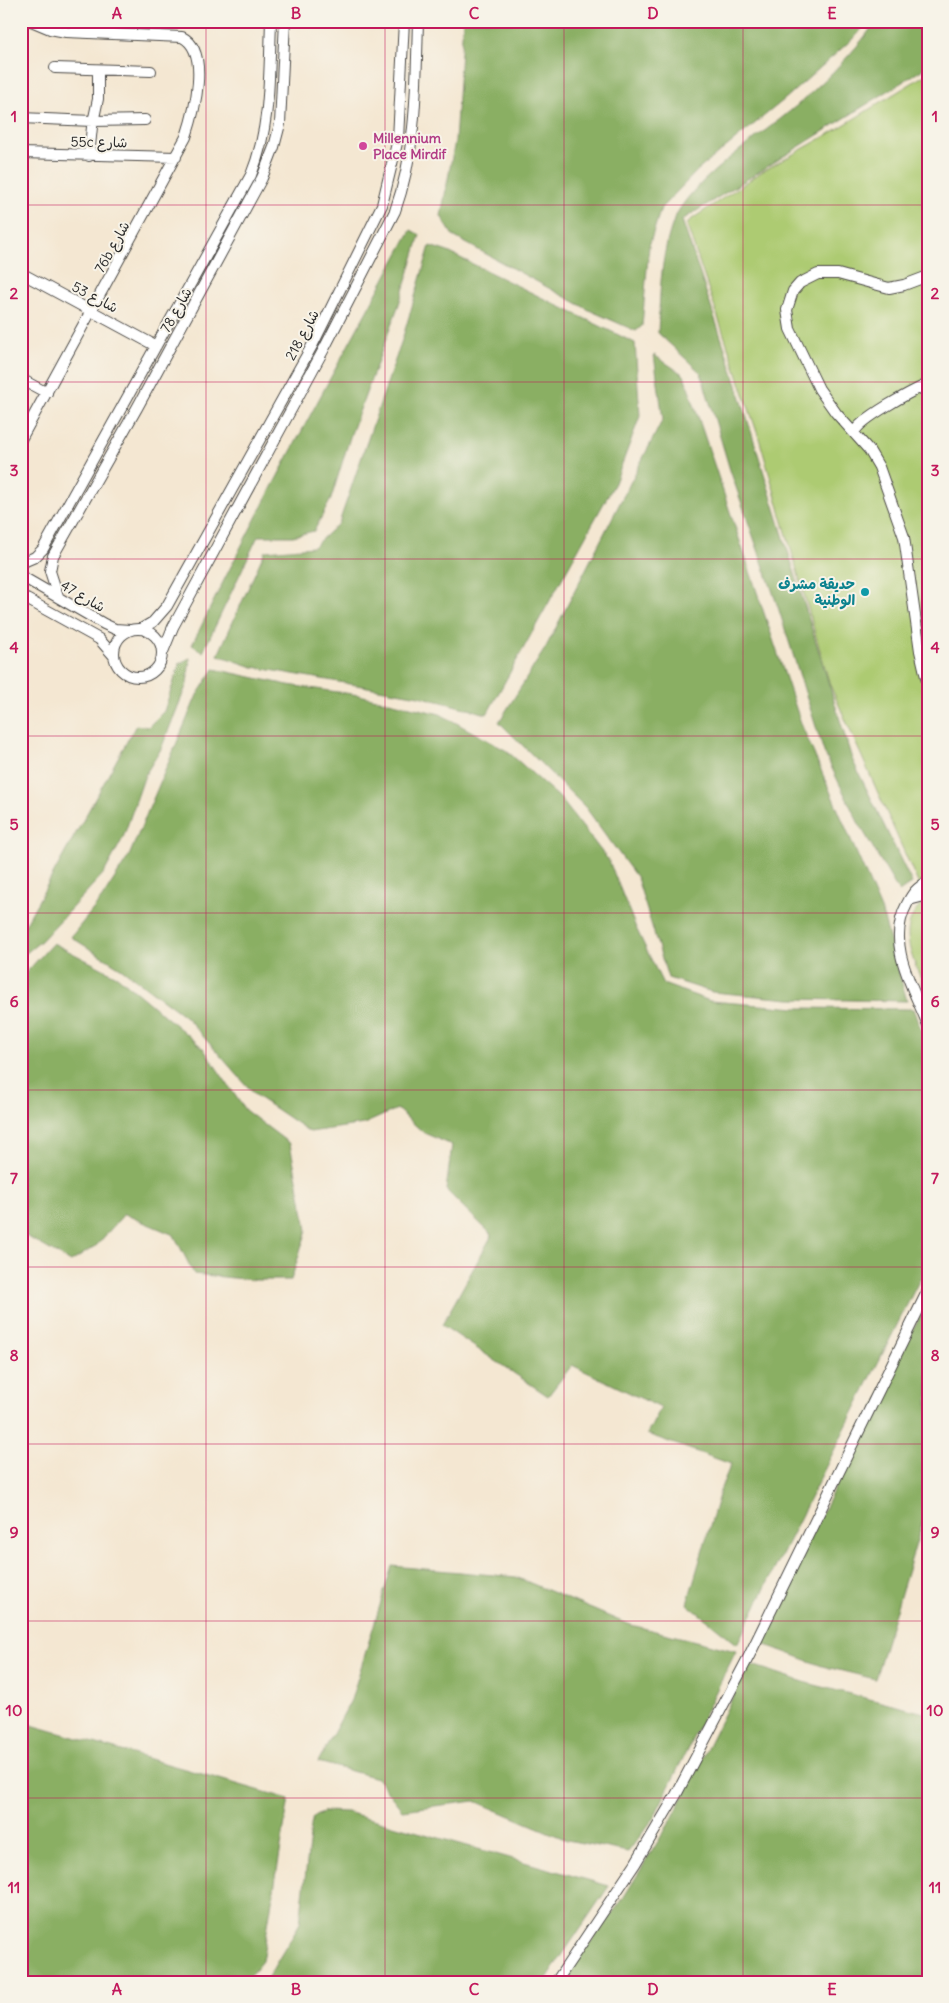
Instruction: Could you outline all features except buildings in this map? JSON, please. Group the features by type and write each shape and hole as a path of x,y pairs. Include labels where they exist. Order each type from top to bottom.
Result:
{"street":[{"name":"شارع 78","path":"21,564 35,557 43,549 250,175 263,135 268,99 271,21"},
{"name":"شارع 78","path":"58,596 50,571 53,556 258,188 274,147 281,112 285,21"},
{"name":"شارع 218","path":"137,629 153,622 168,606 313,344 373,226 389,184 398,140 404,21"},
{"path":"162,654 158,640 154,635 137,629 120,637 115,646 114,656 116,663 126,673 139,677 146,675 157,667 173,626 324,349 396,211 407,173 413,142 418,21"},
{"name":"76b شارع","path":"21,439 186,137 194,112 197,85 197,58 191,43 182,37 66,32 33,22"},
{"path":"55,68 151,71"},
{"path":"89,156 93,121 98,103 98,70"},
{"path":"21,118 93,121 144,120"},
{"name":"55c شارع","path":"21,153 176,157"},
{"path":"214,268 209,266 209,261 227,226 229,215"},
{"name":"شارع 53","path":"21,273 156,346"},
{"path":"928,276 904,285 889,288 838,274 818,274 800,283 789,300 787,320 805,362 827,401 876,461 902,531 920,652 928,686"},
{"path":"176,336 176,326 186,306 180,302"},
{"path":"21,379 47,393"},
{"path":"854,433 860,424 898,399 928,384"},
{"name":"شارع 47","path":"21,576 110,626 137,629"},
{"path":"21,596 99,638 114,656"},
{"path":"928,882 915,890 898,924 898,947 928,1025"},
{"path":"909,900 928,894"},
{"path":"556,1982 635,1864 676,1795 749,1656 928,1290"}],"green space":[{"path":"463,21 867,21 858,34 785,99 698,170 661,208 649,246 642,326 636,331 591,311 453,236 441,216 455,141"},
{"path":"876,21 928,21 928,66 682,220 735,379 852,759 912,883 899,892 858,822 824,752 778,607 730,470 701,373 658,333 663,262 669,234 681,206 707,178 739,150 784,116 821,84 846,59"},
{"name":"حديقة مشرف الوطنية","path":"928,73 928,996 913,959 908,934 910,923 916,911 926,901 830,685 759,438 687,226 689,221 763,171 831,133"},
{"path":"411,230 420,235 399,304 351,434 331,499 314,531 293,536 258,536 203,652 192,645 218,592 299,436"},
{"path":"430,246 448,252 635,343 640,416 615,483 487,714 419,696 253,667 218,655 265,551 313,547 339,523 402,340"},
{"path":"654,355 684,375 802,726 882,912 907,1001 790,999 712,992 668,978 637,878 586,808 499,722 546,647 663,419"},
{"path":"190,658 187,684 161,749 145,775 123,838 104,873 41,941 21,957 21,932 136,725 148,727 164,711 180,663"},
{"path":"214,669 288,685 359,695 440,714 507,751 560,798 609,861 636,928 663,984 710,1001 797,1008 913,1009 928,1047 928,1263 737,1644 687,1604 721,1488 731,1464 647,1434 661,1408 572,1365 548,1396 442,1325 492,1235 446,1190 452,1145 424,1133 397,1109 364,1124 310,1132 255,1095 186,1017 122,969 71,937 102,898 129,856 197,695"},
{"path":"53,943 117,976 203,1048 245,1110 290,1144 307,1230 291,1280 253,1280 194,1274 174,1235 124,1214 97,1245 71,1262 21,1233 21,978"},
{"path":"928,1300 928,1504 875,1679 822,1666 758,1642"},
{"path":"392,1566 516,1577 627,1624 736,1651 653,1819 628,1852 567,1840 475,1801 402,1810 377,1778 318,1762 351,1700"},
{"path":"749,1664 807,1683 928,1714 928,1982 561,1982 622,1900 673,1817"},
{"path":"21,1722 289,1799 262,1961 245,1982 21,1982"},
{"path":"325,1811 347,1812 609,1886 544,1982 265,1982 300,1923 312,1818"}],"place":[{"name":"Millennium Place Mirdif","path":"363,146"},
{"name":"حديقة مشرف الوطنية","path":"865,592"}]}
